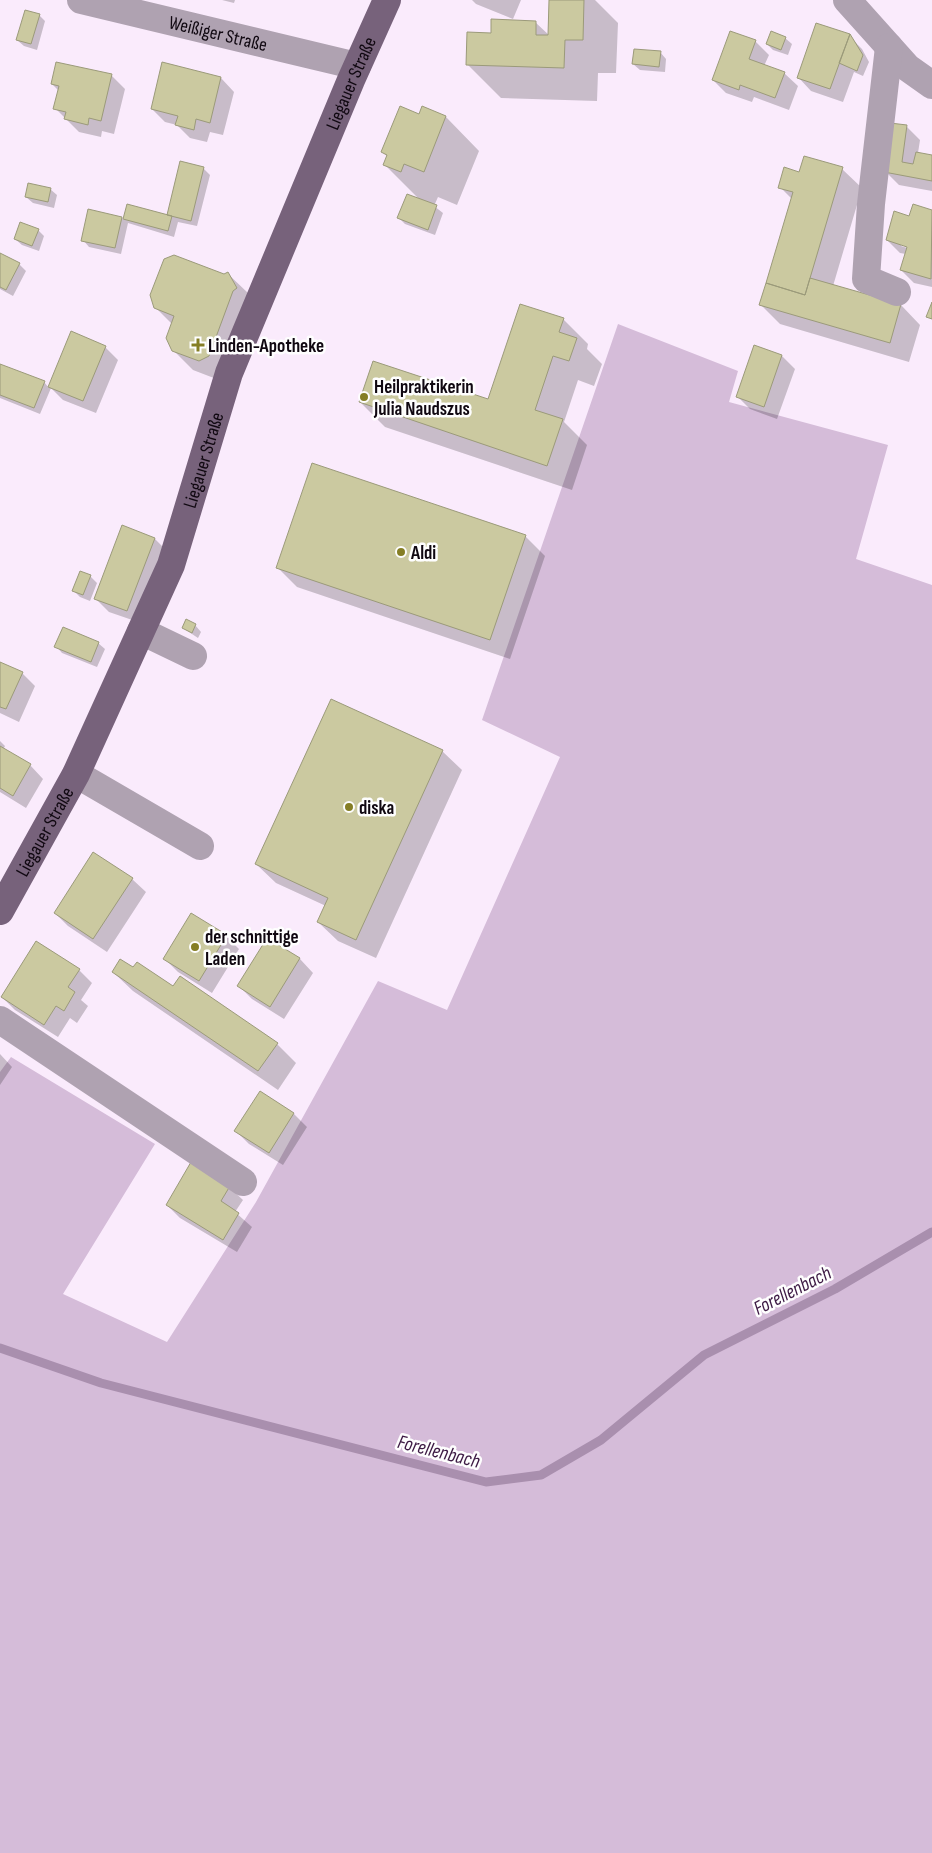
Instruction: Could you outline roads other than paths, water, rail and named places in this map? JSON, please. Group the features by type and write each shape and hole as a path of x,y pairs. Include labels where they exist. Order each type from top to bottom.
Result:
{"main road":[{"name":"Liegauer Straße","path":"0,911 76,774 171,565 229,373 357,66 387,0"}],"street":[{"name":"Weißiger Straße","path":"81,0 357,66"},
{"path":"848,0 908,68 932,86"},
{"path":"889,47 871,204 866,279 897,292"},
{"path":"141,631 193,656"},
{"path":"76,774 200,846"},
{"path":"0,1020 243,1182"}],"waterway":[{"name":"Forellenbach","path":"0,1348 101,1383 486,1482 541,1475 601,1440 704,1355 835,1289 932,1232"}],"place":[{"name":"Linden-Apotheke","path":"198,345"},
{"name":"Heilpraktikerin Julia Naudszus","path":"364,397"},
{"name":"Aldi","path":"401,552"},
{"name":"diska","path":"349,807"},
{"name":"der schnittige Laden","path":"195,947"}]}
